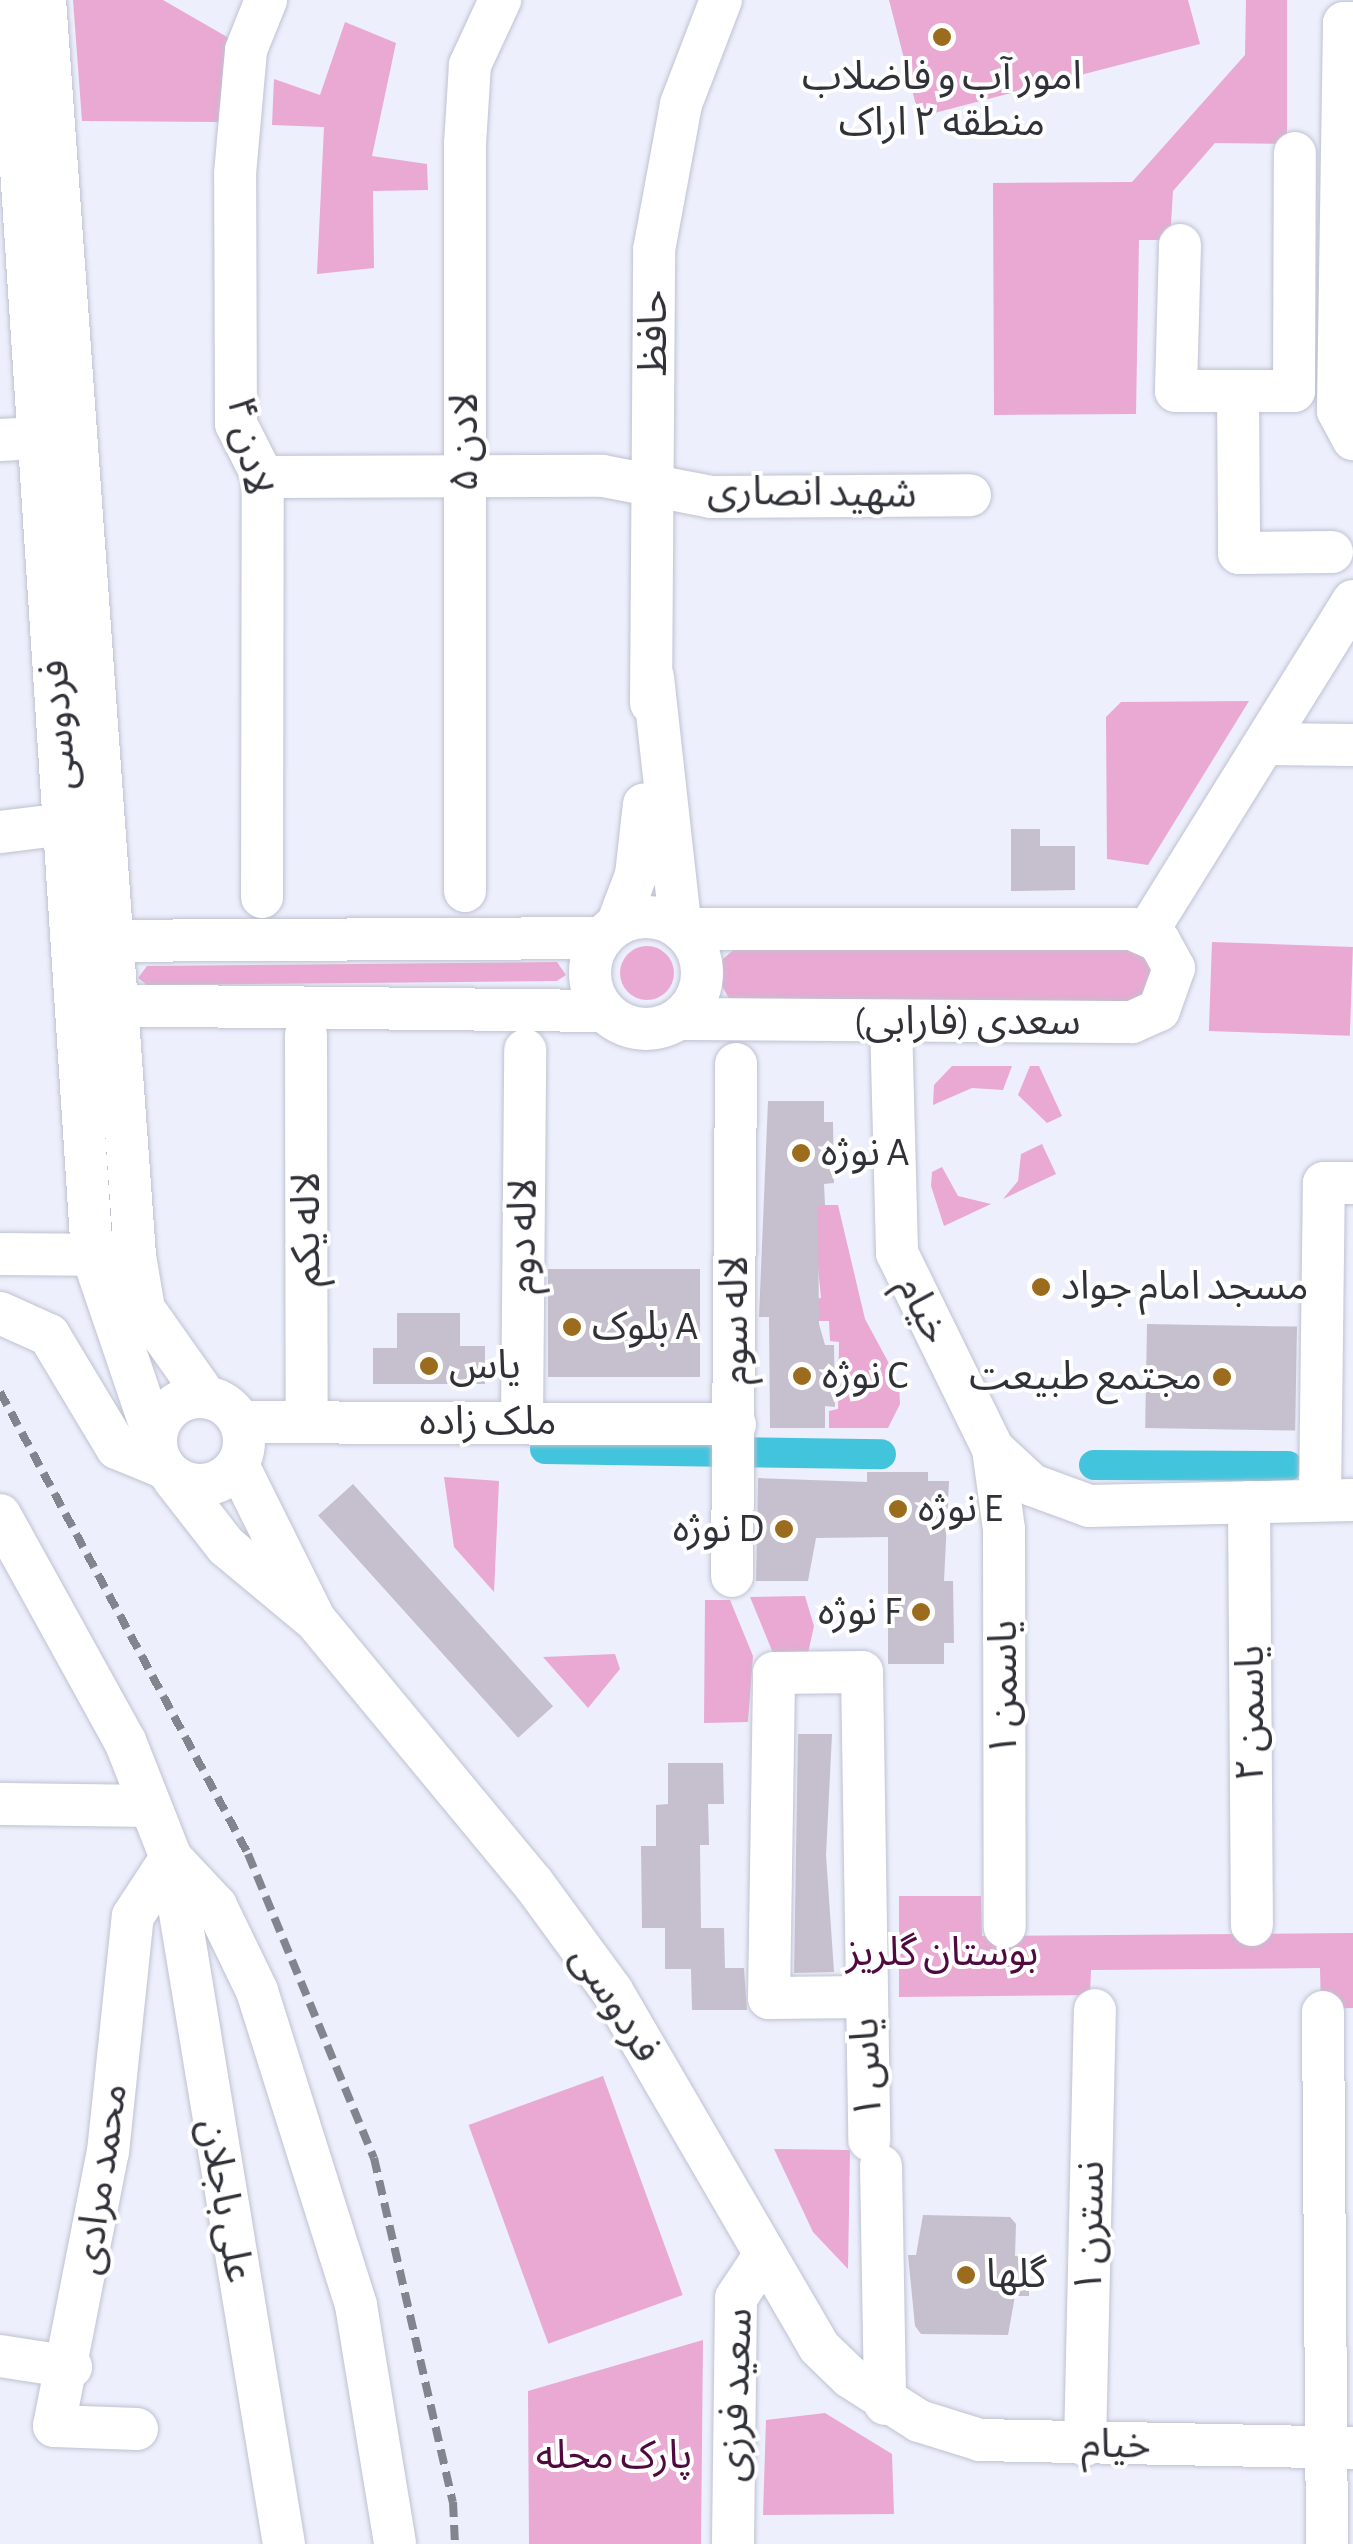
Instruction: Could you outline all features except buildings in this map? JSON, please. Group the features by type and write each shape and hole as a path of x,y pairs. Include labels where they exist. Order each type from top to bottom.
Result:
{"street":[{"name":"لادن ۴","path":"262,897 262,477 236,424 235,174 246,50 266,0"},
{"name":"لادن ۵","path":"464,891 470,65 500,0"},
{"name":"حافظ","path":"653,676 654,250 663,171 700,42 721,0"},
{"name":"فردوسی","path":"17,11 12,232 20,439 65,824 92,940 116,1006 135,1256 144,1309 206,1397"},
{"name":"فردوسی","path":"17,11 92,940 74,1005 74,1253 164,1462 226,1546 316,1621 482,1818 612,1991 818,2347 885,2404"},
{"path":"1295,153 1294,411 1346,425 1342,231 1349,23"},
{"path":"1295,231 1342,231"},
{"path":"1180,245 1176,391 1294,391"},
{"path":"1238,391 1239,553 1332,552"},
{"name":"شهید انصاری","path":"262,477 465,476 655,483 711,497 970,495"},
{"path":"92,940 610,931 652,917 681,928 1147,932 1353,601"},
{"path":"74,1005 604,1011 640,1029 679,1019 702,982 699,952 681,928 653,676"},
{"path":"604,1011 590,975 642,846 653,676"},
{"path":"1264,744 1353,745"},
{"path":"0,832 65,824"},
{"name":"سعدی (فارابی)","path":"679,1019 891,1022 1146,1018 1174,982 1168,953 1147,932"},
{"name":"خیام","path":"891,1022 898,1253 993,1449 1032,1484 1088,1506 1337,1500"},
{"name":"لاله یکم","path":"306,1036 307,1422"},
{"name":"لاله دوم","path":"522,1422 525,1050"},
{"name":"لاله سوم","path":"732,1576 736,1064"},
{"path":"1337,1500 1324,1184 1353,1184"},
{"path":"0,1254 135,1256"},
{"path":"0,1313 49,1335 117,1448 216,1484 238,1465 240,1422 206,1397 178,1402 164,1462"},
{"name":"ملک زاده","path":"240,1422 522,1422 734,1444"},
{"name":"یاسمن ۱","path":"993,1449 1004,1529 1005,1926"},
{"name":"فردوسی","path":"238,1465 316,1621"},
{"name":"یاسمن ۲","path":"1250,1502 1252,1925"},
{"path":"0,1515 126,1741 171,1858 216,1906 257,1991 317,2169 356,2306 396,2544"},
{"name":"یاس ۱","path":"864,1997 769,1998 774,1673 862,1672 864,1997 885,2404"},
{"path":"0,1804 148,1806"},
{"name":"محمد مرادی","path":"137,2429 54,2426 71,2367 108,2152 132,1916 171,1858"},
{"name":"علی باجلان","path":"171,1858 284,2544"},
{"name":"نسترن ۱","path":"1085,2444 1095,2010"},
{"path":"1323,2012 1340,2448 1327,2544"},
{"name":"سعید فرزی","path":"733,2544 736,2298 764,2256"},
{"path":"0,2356 71,2367"},
{"name":"خیام","path":"885,2404 980,2440 1340,2448"}],"green space":[{"path":"73,0 163,0 234,41 219,122 82,121"},
{"path":"889,0 1188,0 1200,44 919,117"},
{"path":"1246,0 1287,0 1287,144 1215,143 1173,191 1170,240 1139,240 1136,414 994,415 993,183 1132,182 1245,55"},
{"path":"345,22 396,43 372,156 427,164 428,190 373,191 374,268 317,274 324,127 272,125 274,79 320,95"},
{"path":"1249,701 1148,865 1107,859 1106,717 1121,702"},
{"path":"1212,942 1353,947 1350,1036 1209,1031"},
{"path":"1130,943 1155,960 1140,1005 730,1000 719,981 723,959 739,945"},
{"path":"647,946 666,954 674,973 666,992 647,1000 628,992 620,973 628,954"},
{"path":"557,962 566,975 557,981 147,985 138,978 147,966"},
{"path":"952,1066 1012,1066 1003,1090 972,1088 933,1105 934,1085"},
{"path":"1030,1066 1039,1066 1062,1116 1047,1123 1018,1095"},
{"path":"1042,1144 1056,1174 1003,1199 1018,1181 1021,1154"},
{"path":"942,1167 958,1196 991,1204 944,1226 931,1186 932,1172"},
{"path":"812,1205 838,1205 865,1319 899,1382 900,1404 888,1428 829,1428 829,1411 838,1409 839,1342 830,1341 829,1321 811,1321 812,1299 821,1298"},
{"path":"444,1477 499,1481 494,1592 454,1547"},
{"path":"805,1596 814,1626 808,1653 773,1653 750,1597"},
{"path":"705,1600 730,1600 753,1656 748,1722 704,1723"},
{"path":"615,1654 620,1669 588,1708 543,1657"},
{"name":"بوستان گلریز","path":"899,1896 981,1896 982,1936 1353,1933 1353,2008 1321,2009 1320,1968 1091,1970 1090,1995 899,1997"},
{"path":"603,2076 683,2295 548,2344 469,2125"},
{"path":"774,2149 850,2150 848,2269 813,2232"},
{"name":"پارک محله","path":"703,2340 701,2544 529,2544 528,2391"},
{"path":"825,2413 892,2454 894,2514 763,2515 766,2420"}],"waterway":[{"path":"545,1449 881,1454"},
{"path":"1094,1465 1288,1466"}],"railway":[{"path":"0,1392 248,1854 374,2158 453,2502 455,2544"}],"place":[{"name":"امور آب و فاضلاب منطقه ۲ اراک","path":"942,37"},
{"name":"نوژه A","path":"801,1153"},
{"name":"مسجد امام جواد","path":"1041,1287"},
{"name":"بلوک A","path":"572,1327"},
{"name":"یاس","path":"429,1366"},
{"name":"نوژه C","path":"802,1376"},
{"name":"مجتمع طبیعت","path":"1222,1377"},
{"name":"نوژه E","path":"898,1509"},
{"name":"نوژه D","path":"784,1529"},
{"name":"نوژه F","path":"921,1612"},
{"name":"گلها","path":"966,2275"}]}
